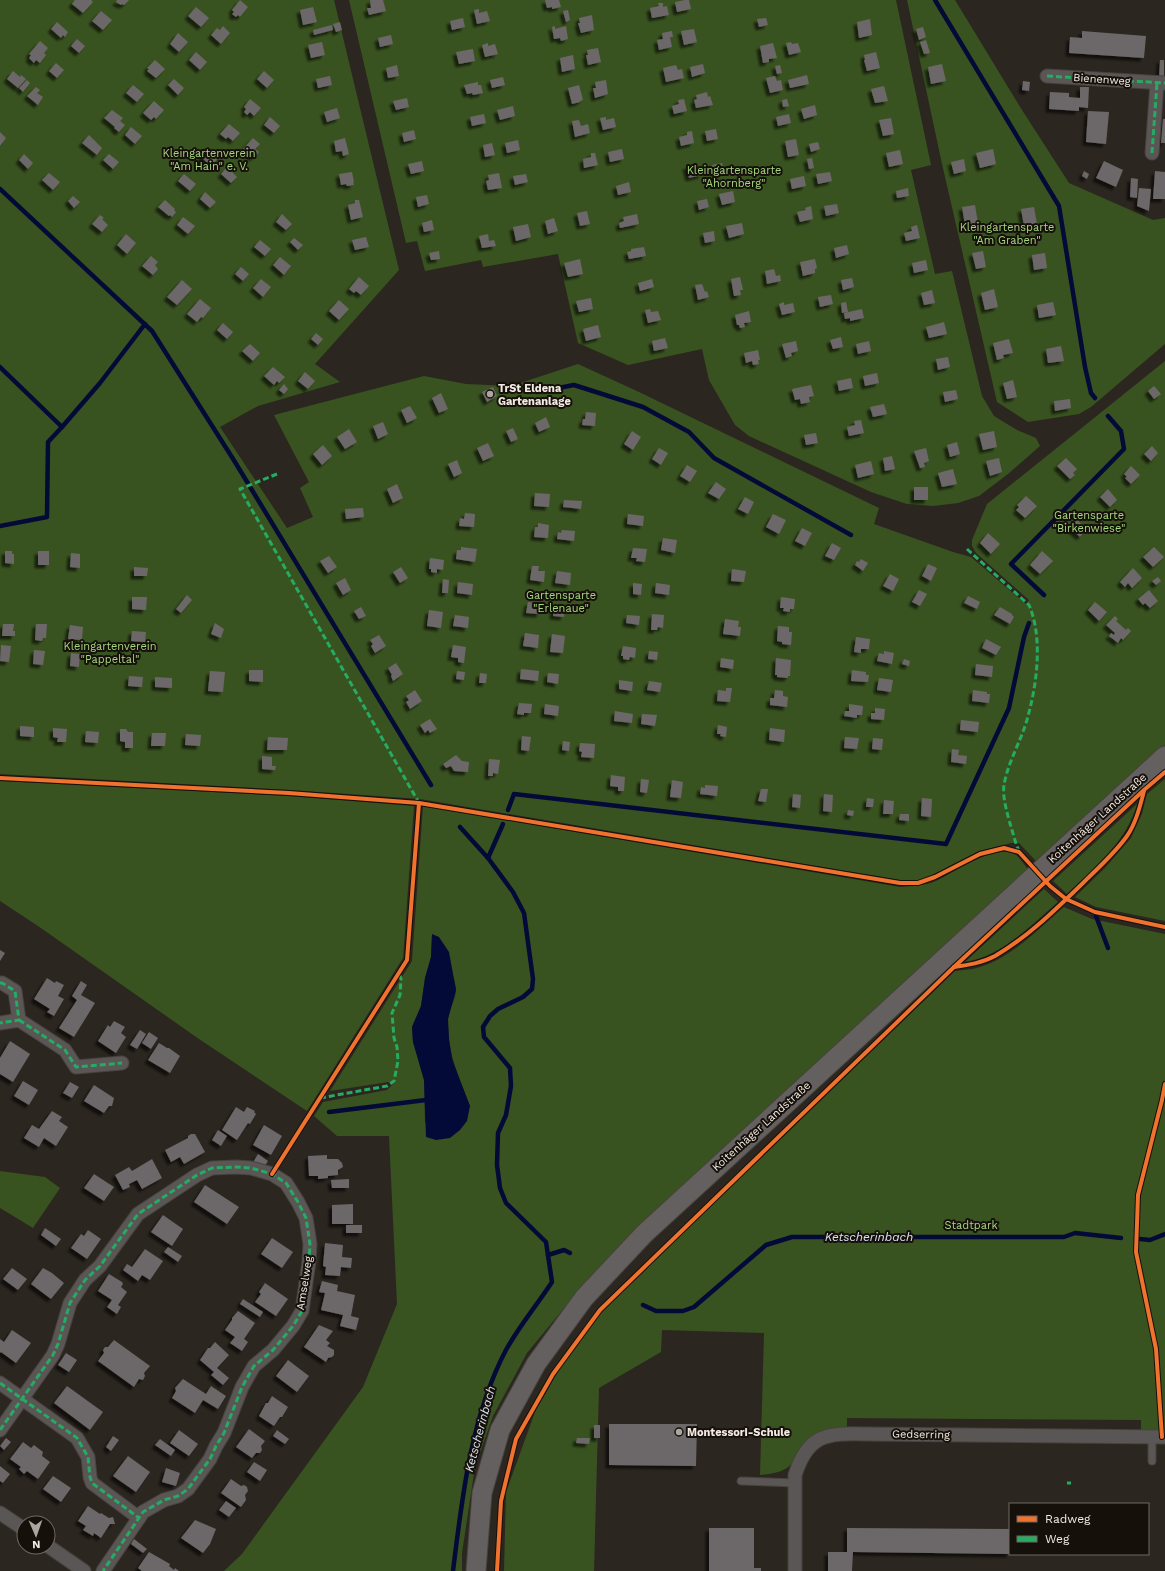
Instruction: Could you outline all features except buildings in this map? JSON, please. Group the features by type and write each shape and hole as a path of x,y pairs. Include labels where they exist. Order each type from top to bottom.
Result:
{"main road":[{"name":"Koitenhäger Landstraße","path":"476,1571 482,1493 500,1430 536,1364 584,1298 644,1234 1165,756"}],"street":[{"name":"Bienenweg","path":"1047,76 1161,83 1152,153"},
{"path":"0,983 15,991 19,1020"},
{"path":"0,1023 19,1020 65,1050 76,1067 122,1063"},
{"name":"Amselweg","path":"0,1430 53,1355 70,1303 77,1292 85,1280 100,1266 138,1214 197,1175 212,1168 251,1168 272,1174 286,1183 306,1218 310,1244 310,1262 302,1311 293,1326 273,1350 254,1366 242,1387 224,1433 210,1459 188,1489 178,1496 164,1500 143,1512 103,1571"},
{"path":"0,1383 77,1438 88,1457 90,1478 92,1483 139,1518"},
{"name":"Gedserring","path":"795,1571 795,1475 799,1462 806,1450 816,1441 829,1435 1158,1437"},
{"path":"0,1513 16,1524"},
{"path":"56,1552 84,1571"}],"lane":[{"path":"1152,1461 1158,1437"},
{"path":"741,1481 795,1483"}],"green space":[{"path":"0,0 334,0 399,270 315,364 340,382 258,406 220,427 287,528 313,517 300,488 309,482 274,415 424,376 466,384 511,386 578,364 879,508 874,524 971,557 1026,604 1029,600 976,553 972,546 972,540 987,504 1165,361 1165,745 1036,861 1019,843 1011,843 979,851 934,874 918,880 900,880 420,799 290,790 0,774"},
{"name":"Kleingartensparte \"Ahornberg\"","path":"349,0 896,0 931,165 911,170 935,274 952,271 982,396 994,416 1017,430 1036,438 1040,446 1008,474 979,496 958,503 933,506 907,504 871,492 749,436 735,425 709,380 702,349 628,365 578,343 558,254 483,267 481,260 425,271 417,241 406,243"},
{"name":"Kleingartensparte \"Am Graben\"","path":"907,0 955,0 1022,110 1069,183 1153,220 1165,218 1165,344 1091,407 1079,414 1028,422 997,402 942,164"},
{"path":"1165,779 1165,921 1096,907 1075,897 1105,868 1131,838 1142,814 1147,794"},
{"path":"0,781 289,796 414,806 403,958 307,1111 199,1039 0,901"},
{"path":"1137,804 1126,830 1118,842 1067,894 1053,881"},
{"path":"423,806 900,887 918,886 932,883 975,860 998,852 1008,852 1016,855 1028,869 647,1221 569,1302 527,1353 493,1416 475,1467 462,1553 462,1571 224,1571 242,1554 363,1387 397,1304 389,1136 337,1136 314,1116 323,1102 387,1090 395,1082 330,1091 412,961","holes":["432,935 449,967 456,988 454,1000 448,1017 449,1043 454,1065 470,1106 425,1123 424,1080 413,1042 412,1027 421,1006 425,978 431,957"]},
{"path":"1044,889 1058,902 1015,939 1003,947 991,954 965,962"},
{"name":"Stadtpark","path":"1064,907 1092,919 1165,934 1165,1431 1141,1430 1141,1420 847,1418 847,1427 832,1428 818,1432 806,1440 792,1463 784,1470 760,1475 764,1333 662,1330 661,1352 599,1388 594,1571 504,1571 506,1492 535,1412 560,1368 601,1312 955,971 973,969 999,959 1022,944"},
{"path":"0,1171 45,1177 60,1188 33,1228 0,1208"}],"shaded area":[{"path":"432,934 439,937 449,952 456,990 448,1019 449,1039 452,1059 470,1106 467,1121 460,1130 450,1138 436,1140 426,1137 424,1080 413,1042 412,1027 421,1006 425,978 431,957"}],"waterway":[{"path":"935,0 1059,206 1085,367 1091,393 1095,398"},
{"path":"0,189 152,331 235,462 431,785"},
{"path":"0,367 62,427 100,383 145,324"},
{"path":"537,392 574,385 643,407 689,432 714,458 851,535"},
{"path":"1044,595 1011,564 1124,449 1121,431 1108,416"},
{"path":"0,526 47,517 48,442 62,427"},
{"path":"508,810 514,794 946,844 1009,708 1024,637 1029,623"},
{"path":"488,858 503,824"},
{"path":"453,1571 464,1486 476,1430 484,1402 494,1375 506,1350 552,1282 546,1242 506,1203 500,1188 497,1165 498,1133 506,1115 511,1086 510,1068 484,1037 483,1027 490,1016 498,1009 523,997 532,989 533,979 524,913 513,892 488,858 460,827"},
{"path":"1096,916 1108,948"},
{"path":"329,1112 426,1100"},
{"name":"Ketscherinbach","path":"643,1305 656,1311 683,1311 694,1307 766,1245 792,1237 1064,1237 1075,1233 1121,1238"},
{"name":"Ketscherinbach","path":"1140,1239 1150,1240 1165,1234"},
{"name":"Ketscherinbach","path":"548,1255 564,1250 570,1253"}],"marked path":[{"path":"1047,76 1165,83"},
{"path":"1152,153 1157,83"},
{"path":"277,474 240,489 419,803"},
{"path":"967,549 1029,605 1036,631 1037,660 1034,690 1025,725 1009,767 1004,785 1007,812 1020,853"},
{"path":"320,1098 387,1086 394,1081 398,1061 392,1013 400,995 401,979 399,973"},
{"path":"0,983 15,991 19,1020 0,1023"},
{"path":"19,1020 65,1050 76,1067 122,1063"},
{"path":"0,1430 53,1355 58,1344 70,1303 85,1280 100,1266 138,1214 197,1175 212,1168 251,1168 272,1174 286,1183 306,1218 310,1244 302,1311 293,1326 273,1350 254,1366 242,1387 224,1433 210,1459 188,1489 178,1496 164,1500 143,1512 103,1571"},
{"path":"0,1383 77,1438 88,1457 92,1483 139,1518"}],"cycle path":[{"path":"497,1571 501,1501 516,1439 553,1374 600,1310 954,967 1165,772"},
{"path":"0,778 289,793 419,803 900,883 918,883 935,877 980,854 1004,848 1019,852 1050,886 1066,899 1095,912 1165,927"},
{"path":"954,967 980,962 995,956 1019,940 1052,913 1106,860 1122,842 1130,831 1135,820 1144,791"},
{"path":"272,1174 407,960 419,803"},
{"path":"1162,1437 1156,1349 1136,1252 1138,1195 1165,1084"}],"place":[{"name":"TrSt Eldena Gartenanlage","path":"490,394"},
{"name":"Montessori-Schule","path":"679,1432"}],"park label":[{"name":"Kleingartenverein \"Am Hain\" e. V.","path":"209,159"},
{"name":"Gartensparte \"Birkenwiese\"","path":"1089,521"},
{"name":"Gartensparte \"Erlenaue\"","path":"561,601"},
{"name":"Kleingartenverein \"Pappeltal\"","path":"110,652"}]}
